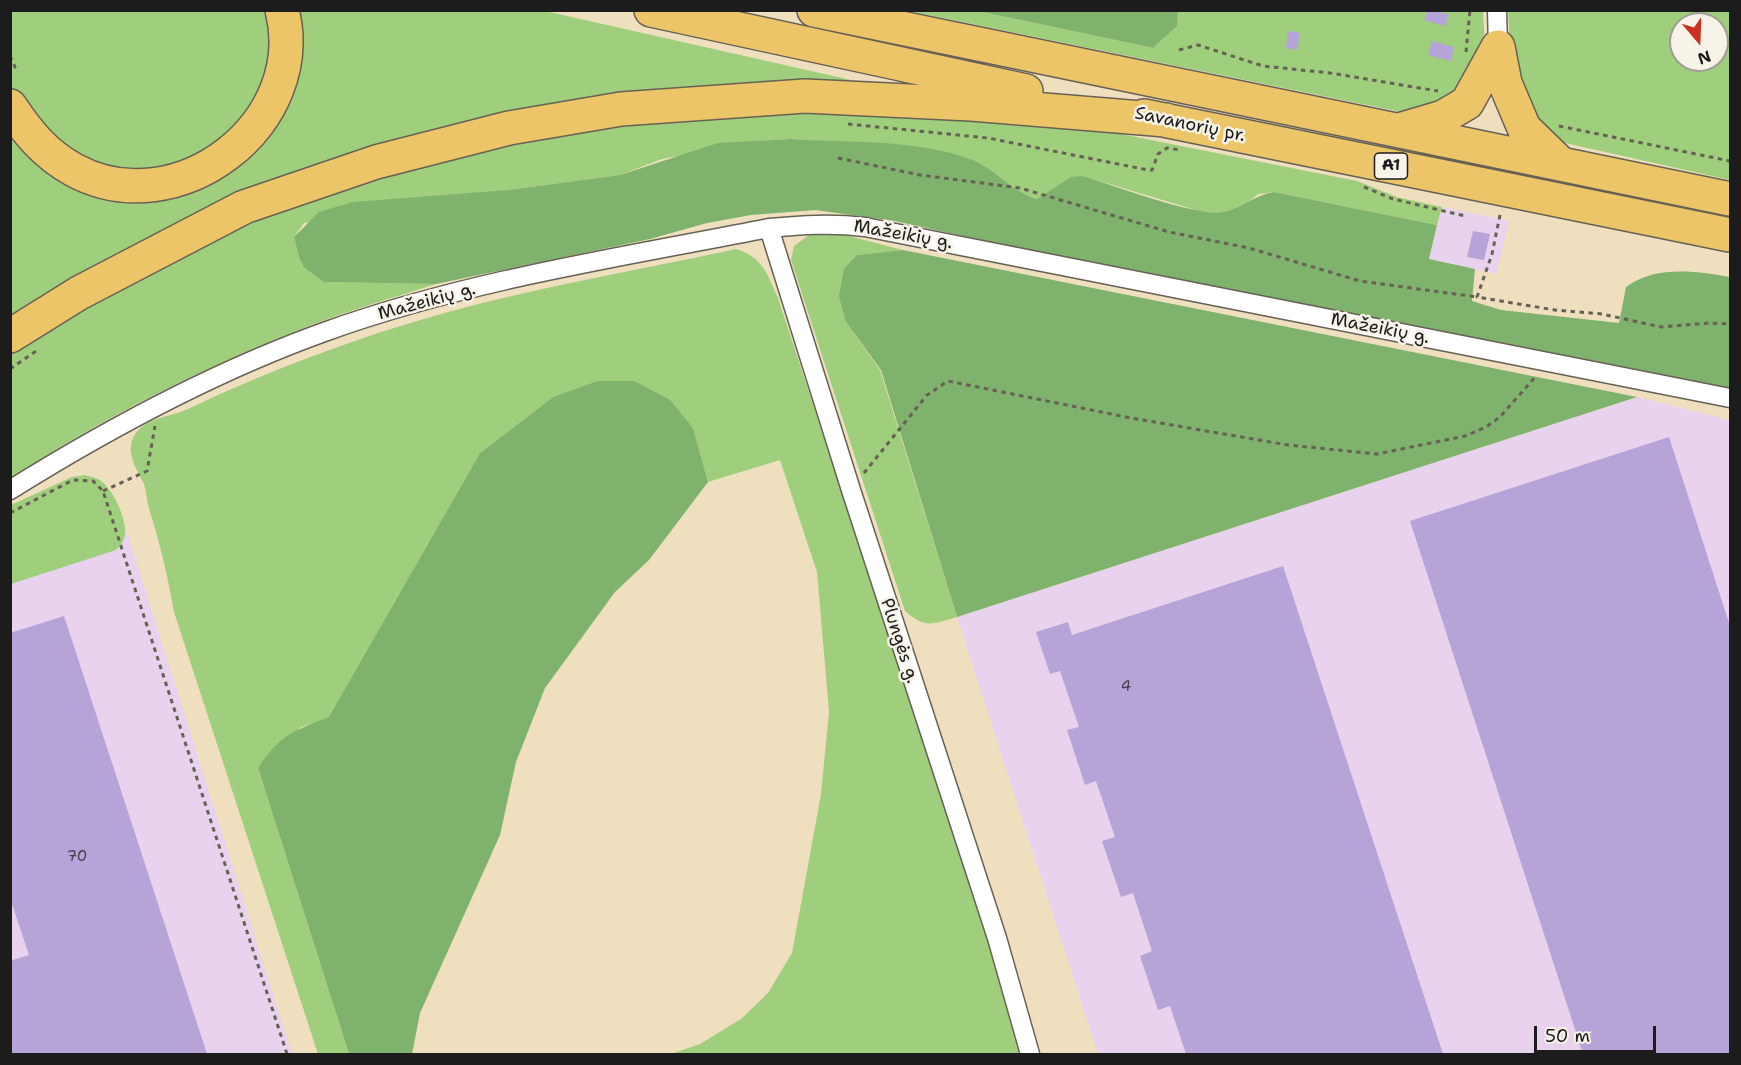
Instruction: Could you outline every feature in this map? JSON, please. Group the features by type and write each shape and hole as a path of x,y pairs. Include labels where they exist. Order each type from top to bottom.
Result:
{"highway":[{"path":"10,106 42,148 75,170 93,178 111,182 150,184 186,178 206,169 238,148 264,116 274,97 285,54 286,36 282,10"},
{"name":"Savanorių pr.","path":"651,10 1166,120 1731,236"},
{"name":"Savanorių pr.","path":"814,10 1731,199"},
{"path":"1397,131 1443,117 1467,103 1498,47"},
{"path":"1498,47 1505,83 1524,128 1561,164"},
{"path":"10,336 79,292 244,207 376,162 509,128 621,109 805,96 971,104 1166,120"}],"street":[{"path":"1497,10 1498,47"},
{"name":"Mažeikių g.","path":"10,490 97,437 258,357 380,314 547,273 769,228 836,224 865,227 1731,398"},
{"name":"Plungės g.","path":"769,228 850,490 997,938 1030,1054"}],"path":[{"path":"1464,59 1470,10"},
{"path":"1179,50 1198,45 1263,66 1330,73 1429,92 1446,89"},
{"path":"10,56 15,67 10,72"},
{"path":"843,124 988,138 1148,170 1152,170 1158,154 1167,148 1190,152"},
{"path":"1553,125 1731,161"},
{"path":"838,158 920,175 1020,188 1169,232 1249,248 1360,281 1555,310 1602,314 1661,327 1709,322 1731,324"},
{"path":"1362,186 1394,199 1465,216"},
{"path":"1477,297 1492,254 1500,215"},
{"path":"10,369 46,344"},
{"path":"850,490 927,395 948,381 1131,418 1288,445 1377,454 1465,436 1486,427 1500,417 1548,363"},
{"path":"103,491 147,471 158,405"},
{"path":"10,513 73,480 93,481 103,491 287,1054"}],"shaded area":[{"path":"1442,207 1509,221 1496,274 1429,259"},
{"path":"1637,397 1730,420 1730,1054 1098,1054 957,617"},
{"path":"48,503 119,507 292,1054 11,1054 10,525"}],"green space":[{"path":"275,10 277,59 223,150 154,175 82,163 26,116 11,85 11,11"},
{"path":"295,10 545,11 851,80 621,98 505,116 11,319 10,116 74,182 220,177 241,164 258,149 276,121"},
{"path":"1178,10 1177,26 1153,48 978,11"},
{"path":"909,11 978,11 1153,48 1177,26 1178,11 1483,11 1485,47 1462,96 1406,113"},
{"path":"1508,11 1730,11 1730,180 1547,139 1512,82"},
{"path":"758,106 1008,117 1116,133 1357,181 1397,197 1442,207 1437,225 1274,192 1258,194 1241,208 1220,213 1199,211 1083,176 1061,184 1037,199 1024,195 970,159 916,147 791,139 758,141 662,159 620,175 508,190 304,223 294,237 299,258 324,282 436,284 322,321 192,376 80,435 11,479 11,344 205,236 485,140"},
{"path":"791,139 904,145 949,153 979,163 1019,191 1037,199 1071,177 1083,176 1194,210 1223,212 1274,192 1437,225 1429,259 1475,269 1472,301 1501,310 1619,323 1626,287 1637,280 1650,275 1676,272 1730,277 1730,391 1460,335 1186,285 895,221 815,210 751,215 707,223 650,239 436,284 324,282 305,268 299,258 294,237 319,212 353,202 508,190 620,175 718,143"},
{"path":"812,233 841,234 903,250 857,255 846,322 880,370 957,617 941,622 924,623 905,611 791,260 794,246"},
{"path":"736,249 745,252 758,262 767,274 778,298 996,961 1022,1054 671,1054 700,1044 741,1019 768,993 792,953 821,794 829,712 817,572 780,460 708,482 693,428 634,381 597,381 553,397 480,453 329,718 301,727 258,768 349,1054 318,1054 174,612 144,484 132,458 131,447 136,433 141,427 156,419 188,409 283,367 414,322 519,294"},
{"path":"903,250 1637,397 957,617 881,370 846,322 839,296 844,269 857,255"},
{"path":"597,381 634,381 670,400 693,428 708,482 649,560 615,592 545,688 516,762 500,835 420,1013 412,1054 349,1054 258,768 273,748 288,735 329,717 480,453 553,397"},
{"path":"84,475 103,483 118,503 125,528 122,543 116,550 11,584 11,505 72,477"}],"building":[{"path":"1428,10 1449,14 1445,26 1424,20"},
{"path":"1288,31 1300,33 1297,50 1286,48"},
{"path":"1432,41 1454,47 1451,61 1428,55"},
{"path":"1473,231 1490,234 1484,260 1467,257"},
{"path":"1669,437 1730,626 1730,1054 1583,1054 1410,521"},
{"path":"1283,566 1443,1054 1186,1054 1170,1006 1158,1010 1140,956 1152,951 1133,893 1121,897 1102,841 1115,837 1096,781 1085,785 1067,730 1079,727 1060,671 1050,674 1036,632 1068,622 1072,635"},
{"path":"64,616 207,1054 10,1054 10,961 29,955 10,898 10,633"}]}
